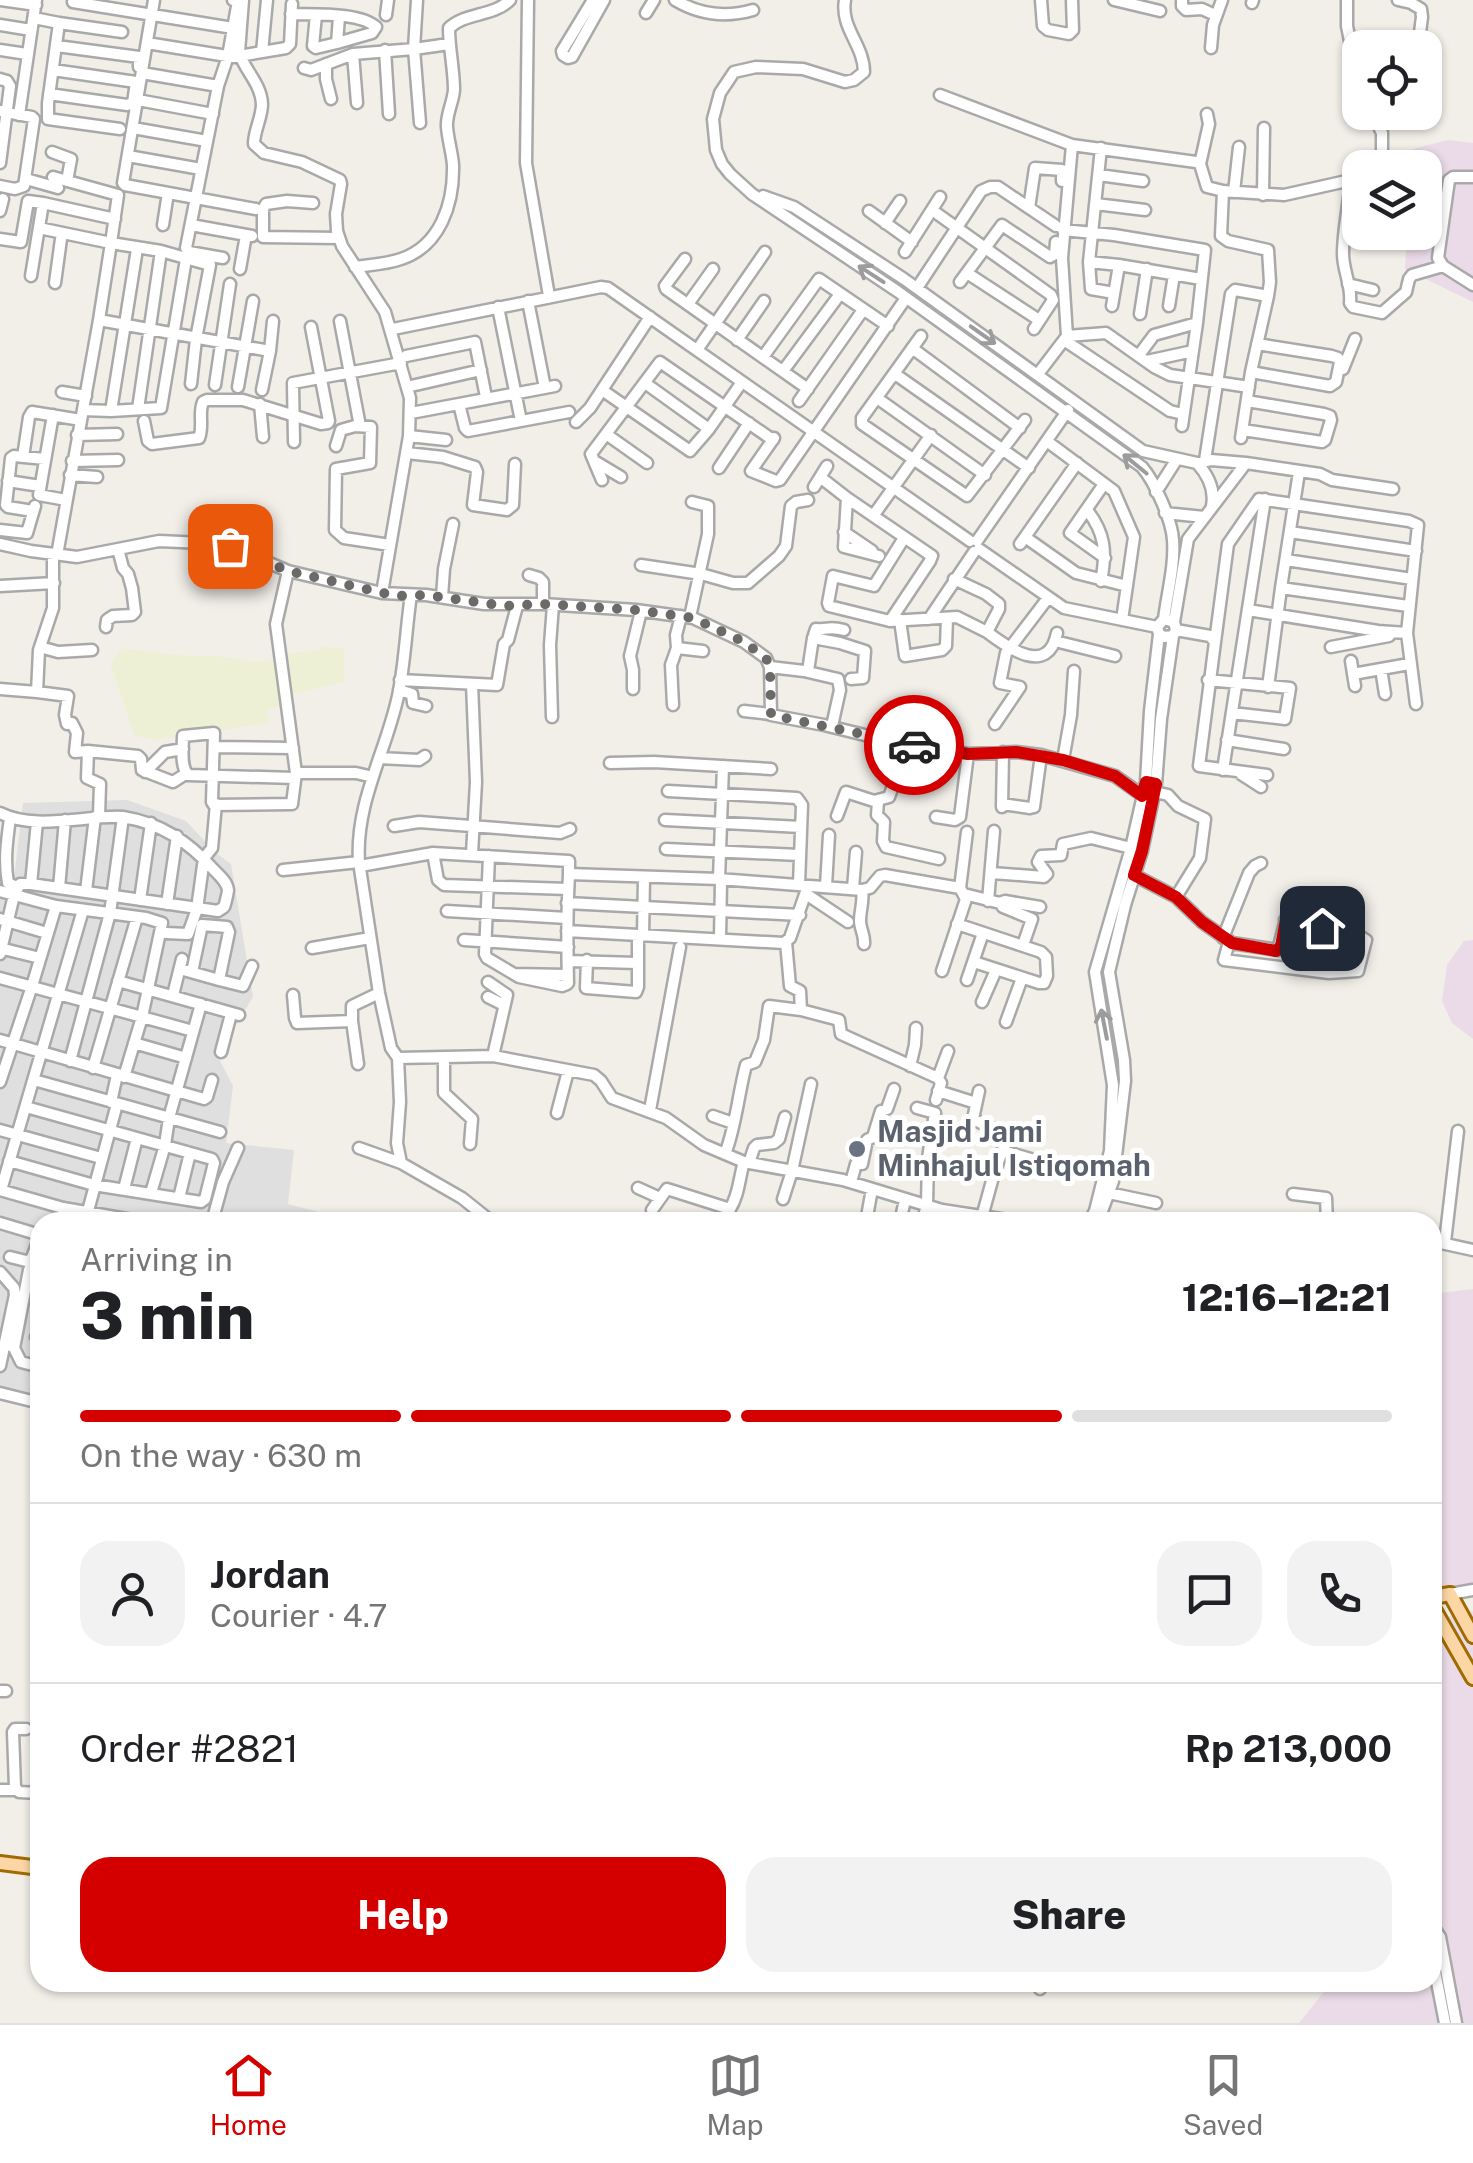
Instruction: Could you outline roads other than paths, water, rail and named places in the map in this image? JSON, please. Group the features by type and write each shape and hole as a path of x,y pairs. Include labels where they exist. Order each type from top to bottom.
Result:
{"main road":[{"path":"1442,1603 1453,1600 1473,1636"},
{"path":"1442,1622 1473,1678"},
{"path":"0,1864 30,1867"}],"street":[{"path":"0,0 36,3 0,163"},
{"path":"49,94 130,105 134,102 154,0"},
{"path":"233,0 238,1 232,28 234,56 260,91 261,113 253,140 256,148 302,162 340,180 336,214 339,238 384,308 403,360 411,414 382,593"},
{"path":"223,258 186,250 218,86 234,56 243,0"},
{"path":"262,52 267,0"},
{"path":"378,0 388,0 386,15"},
{"path":"417,0 414,49 420,123"},
{"path":"355,267 392,262 410,255 428,242 444,220 453,169 446,122 454,86 449,28 495,11 510,0"},
{"path":"528,0 526,162 548,296"},
{"path":"593,0 562,51 568,58 604,0"},
{"path":"646,13 654,0"},
{"path":"675,0 700,12 734,15 753,10"},
{"path":"845,0 844,16 864,72 846,82 808,70 756,67 734,72 720,93 713,119 716,150 722,164 752,194 906,298 1142,467 1150,476 1173,542 1161,719 1134,875 1110,972 1125,1080 1115,1168 1102,1212"},
{"path":"1041,0 1043,26 1069,34 1073,30 1072,0"},
{"path":"1114,0 1160,11"},
{"path":"1182,0 1186,10 1202,8 1215,15"},
{"path":"1211,48 1215,15 1222,0"},
{"path":"1347,0 1348,30"},
{"path":"1398,0 1411,2 1422,12 1420,30"},
{"path":"73,2 232,28"},
{"path":"147,43 234,56 290,46 292,9 316,16 367,20 376,29 314,47 316,16"},
{"path":"337,43 339,17"},
{"path":"58,22 47,116 120,129"},
{"path":"0,26 58,22 122,32"},
{"path":"326,79 307,69 352,54 449,44"},
{"path":"57,46 139,57 138,100 124,184 256,209"},
{"path":"0,50 27,54"},
{"path":"385,50 389,114"},
{"path":"352,54 358,104"},
{"path":"326,64 331,100"},
{"path":"53,70 218,86"},
{"path":"0,80 10,86 9,113"},
{"path":"940,95 1072,144 1200,164"},
{"path":"138,100 214,114"},
{"path":"0,186 24,186 34,119 9,113"},
{"path":"1207,114 1209,124 1200,164 1208,189 1287,195 1342,182"},
{"path":"134,128 208,141"},
{"path":"1263,195 1264,128"},
{"path":"932,210 957,230 985,248 1051,294 1052,300 1037,324 964,277 985,248 1003,225 1047,256 1056,254 1072,144"},
{"path":"1239,147 1221,236 1268,250 1270,282 1249,387 1242,434 1326,440 1330,416 1247,401"},
{"path":"1102,148 1089,262 1092,290 1114,294"},
{"path":"52,152 71,159 60,182"},
{"path":"128,156 202,169"},
{"path":"1029,208 1033,170 1062,170 1060,228 1065,338 1038,374"},
{"path":"1099,175 1143,181"},
{"path":"1473,177 1454,177 1447,183 1437,254 1443,266 1473,285"},
{"path":"26,179 118,195 86,396 55,555 52,613 40,647 36,692"},
{"path":"602,480 592,454 663,362 773,439 751,471 780,480 906,298 921,291 981,191 990,187 998,187 1060,228 1204,249 1206,253 1182,420 1065,338"},
{"path":"163,225 168,192"},
{"path":"752,194 794,207 904,279 1143,451 1201,462 1246,463 1320,474 1332,480 1393,489"},
{"path":"869,211 908,247 940,197"},
{"path":"0,239 20,243 28,200 116,219"},
{"path":"313,203 287,200 266,204 262,237 339,238"},
{"path":"886,223 900,201"},
{"path":"31,276 43,203"},
{"path":"1096,204 1144,210"},
{"path":"191,225 249,235 240,269"},
{"path":"23,232 162,251 210,265 191,384"},
{"path":"54,283 64,236"},
{"path":"111,411 137,249"},
{"path":"1343,250 1350,303 1378,314 1406,292 1412,275 1443,266"},
{"path":"138,409 162,251"},
{"path":"696,350 765,252"},
{"path":"23,457 30,413 34,411 53,415 161,408 186,259"},
{"path":"685,259 665,288 808,389"},
{"path":"1089,262 1201,279"},
{"path":"1112,306 1119,265"},
{"path":"1140,314 1147,269"},
{"path":"688,304 713,270"},
{"path":"1169,306 1174,275"},
{"path":"763,356 821,279 888,326"},
{"path":"904,279 906,298"},
{"path":"215,385 230,284"},
{"path":"1348,284 1373,290"},
{"path":"392,329 605,287 1048,598 1072,611 1210,636 1214,642"},
{"path":"1212,506 1214,495 1201,462 1232,292 1268,296"},
{"path":"784,371 840,294"},
{"path":"238,387 253,301"},
{"path":"411,414 550,386 528,301"},
{"path":"737,340 764,301"},
{"path":"498,308 521,421"},
{"path":"799,401 863,310"},
{"path":"459,404 468,431 572,417 590,408 650,317"},
{"path":"99,320 270,351"},
{"path":"340,320 359,421"},
{"path":"262,390 273,321"},
{"path":"1143,358 1154,335 1198,324"},
{"path":"144,421 150,444 199,438 200,408 205,400 242,400 321,424 329,422 311,327"},
{"path":"1065,338 1106,333 1170,375 1249,387"},
{"path":"912,348 1023,424 965,496 862,424 862,418 877,398 912,348 921,336"},
{"path":"1338,372 1344,368 1355,339"},
{"path":"294,442 293,383 475,342 486,398"},
{"path":"1252,372 1330,386 1336,382 1340,362 1338,358 1257,344"},
{"path":"1143,358 1194,351"},
{"path":"410,386 481,370"},
{"path":"894,374 1030,468"},
{"path":"602,390 689,452 742,382"},
{"path":"644,383 709,429"},
{"path":"62,392 86,396"},
{"path":"877,398 985,475"},
{"path":"929,618 1075,401"},
{"path":"260,404 262,437"},
{"path":"0,530 28,533 53,415"},
{"path":"720,468 749,423"},
{"path":"336,446 340,430 371,427 370,463 338,467 336,471 335,530 344,538 390,545"},
{"path":"77,435 117,434"},
{"path":"606,434 648,463"},
{"path":"873,516 931,435"},
{"path":"408,436 446,440"},
{"path":"1048,442 1116,494 1134,537 1122,620"},
{"path":"407,453 443,457 475,467 478,472 472,505 506,510 513,505 515,464"},
{"path":"33,511 7,506 11,458 44,459"},
{"path":"1156,492 1178,459"},
{"path":"72,460 118,460"},
{"path":"596,462 621,478"},
{"path":"1077,463 1022,541 1076,573 1127,586"},
{"path":"1167,628 1188,540 1246,463"},
{"path":"827,466 817,482 931,555 895,620 905,656 942,650 946,646 947,618"},
{"path":"1268,687 1299,472"},
{"path":"70,475 97,477"},
{"path":"8,481 66,500"},
{"path":"1104,484 1070,533 1106,558"},
{"path":"847,498 844,532 884,559 886,570 874,586 833,576 828,603 832,608 895,620 968,621 1008,649 1022,654 1039,655 1051,650 1056,637 1115,658"},
{"path":"1222,770 1265,499"},
{"path":"642,565 742,584 752,581 786,546 791,506 808,500"},
{"path":"1266,775 1199,765 1228,544 1258,500 1416,523 1419,527 1412,579 1400,633 1416,704"},
{"path":"673,705 671,665 676,636 701,574 708,534 706,504 692,502"},
{"path":"1087,510 1104,539 1106,558 1101,581"},
{"path":"1165,514 1204,517"},
{"path":"442,597 454,524"},
{"path":"1290,532 1416,551"},
{"path":"884,559 904,538"},
{"path":"0,544 78,557 159,540 225,544 288,571 382,593 686,617 744,642 763,655 770,667 770,714"},
{"path":"106,627 112,616 135,612 132,588 118,549"},
{"path":"1286,560 1412,579"},
{"path":"186,774 183,736 214,733 212,802 290,806 293,802 296,776 276,624 288,571"},
{"path":"529,575 542,582 548,605 552,717"},
{"path":"954,579 999,604 987,632"},
{"path":"0,586 54,584"},
{"path":"1280,588 1408,606"},
{"path":"401,1163 397,1143 398,1058 391,1048 379,993 360,864 360,831 399,685 410,595"},
{"path":"995,724 1020,687 1000,682 1004,656 1048,598"},
{"path":"399,685 498,685 504,644 517,606"},
{"path":"1248,610 1400,633"},
{"path":"633,689 630,656 641,611"},
{"path":"808,672 816,629 830,626 844,630"},
{"path":"1332,647 1400,633"},
{"path":"813,638 840,642 866,652 862,678 851,679"},
{"path":"40,647 58,652 92,650"},
{"path":"676,648 704,651"},
{"path":"1350,661 1354,680 1409,664"},
{"path":"770,667 826,675 840,682 832,726"},
{"path":"1382,669 1385,694"},
{"path":"1063,760 1074,671"},
{"path":"1208,680 1290,687 1285,719 1232,713"},
{"path":"472,684 476,782 472,854"},
{"path":"399,685 412,694 413,703 426,706"},
{"path":"0,688 68,696 65,720 78,733 75,752 138,756 142,770 173,782 186,774 356,773 373,777"},
{"path":"744,712 968,754 1042,755 1168,795 1178,806 1206,819 1200,858 1176,897"},
{"path":"1227,740 1284,749"},
{"path":"837,816 846,792 878,801 892,795 900,764 896,742"},
{"path":"214,746 293,748"},
{"path":"145,772 165,752 183,749"},
{"path":"86,892 100,784 87,778 88,751"},
{"path":"1004,752 1002,806 1034,807 1042,755"},
{"path":"936,817 960,817 968,754"},
{"path":"379,758 419,760 425,756"},
{"path":"610,763 771,769"},
{"path":"720,939 723,766"},
{"path":"1236,772 1261,787"},
{"path":"1094,1212 1110,1151 1114,1085 1095,972 1150,788"},
{"path":"668,791 796,798 802,805 799,855 804,888 800,915 786,942 790,986 800,991 801,1010"},
{"path":"878,801 877,815 884,823 886,847 939,859"},
{"path":"166,933 188,934 197,909 204,858 212,848 216,804"},
{"path":"15,891 8,883 6,870 5,816 37,822 97,816 151,824 177,836 225,882 228,892 223,909 197,909 21,884 4,920 1,950 40,958"},
{"path":"70,1061 110,913 123,818"},
{"path":"59,888 65,820"},
{"path":"665,820 801,827"},
{"path":"31,884 37,822"},
{"path":"394,826 419,822 560,833 570,829"},
{"path":"140,900 151,824"},
{"path":"994,831 994,902"},
{"path":"942,971 966,899 962,891 968,832"},
{"path":"826,886 829,835"},
{"path":"167,904 177,836"},
{"path":"992,872 1044,877 1047,874 1038,862 1040,856 1061,854 1063,844 1090,838 1132,848"},
{"path":"666,848 799,855"},
{"path":"856,852 858,889 864,898 860,924 864,944"},
{"path":"433,853 440,883 568,889"},
{"path":"283,870 433,853 472,854 568,861 567,984 514,974 487,958 489,856"},
{"path":"1134,875 1176,897 1226,940 1278,950 1286,916 1358,935 1366,940 1358,972 1329,973 1224,960 1226,940 1249,874 1261,863"},
{"path":"569,874 858,889 870,888 885,874 962,891 1032,919 1023,945"},
{"path":"587,960 586,988 636,992 644,876"},
{"path":"804,888 848,922"},
{"path":"0,890 15,891 56,906 163,924 142,1017 120,1076 87,1212"},
{"path":"994,902 1040,907"},
{"path":"567,903 800,915"},
{"path":"1,1075 6,1042 32,986 56,906"},
{"path":"56,1212 0,1190 83,910"},
{"path":"447,911 567,918"},
{"path":"93,1068 137,918"},
{"path":"4,920 48,933"},
{"path":"173,996 202,924 227,927 229,932 219,980"},
{"path":"957,924 1045,954 1048,970 1044,983 974,962"},
{"path":"567,932 786,942"},
{"path":"967,980 983,933"},
{"path":"312,948 370,938"},
{"path":"464,940 568,947"},
{"path":"650,1110 680,948"},
{"path":"568,961 638,963"},
{"path":"185,967 242,986 252,966"},
{"path":"982,1002 996,970"},
{"path":"0,978 193,1031"},
{"path":"1006,1022 1022,978"},
{"path":"118,981 235,1015 221,1052"},
{"path":"488,982 506,994 494,1056"},
{"path":"358,1064 353,1005 379,993"},
{"path":"293,995 297,1023 352,1022"},
{"path":"488,997 504,1005"},
{"path":"152,1193 202,1004"},
{"path":"725,1154 734,1130 746,1065 754,1062 764,1040 769,1006 840,1020 841,1034 938,1078"},
{"path":"910,1066 916,1028"},
{"path":"6,1042 206,1098 212,1080"},
{"path":"134,1043 186,1058"},
{"path":"948,1051 938,1078 937,1095 977,1097 973,1120 1008,1135 983,1212"},
{"path":"398,1058 494,1056 594,1075 612,1098 650,1110 725,1154 747,1162 851,1182 905,1200 960,1212"},
{"path":"444,1059 444,1093 472,1118 470,1144"},
{"path":"557,1114 568,1071"},
{"path":"34,1080 220,1132"},
{"path":"783,1199 810,1084"},
{"path":"851,1182 856,1164 862,1164 867,1140 873,1137 881,1111 887,1109 894,1089"},
{"path":"9,1162 94,1185 204,1201 212,1158 26,1108"},
{"path":"917,1108 935,1113 925,1212"},
{"path":"124,1189 146,1112"},
{"path":"713,1116 733,1123"},
{"path":"652,1210 667,1188 730,1209 739,1189 738,1180 754,1148 779,1139 786,1117"},
{"path":"0,1130 101,1158"},
{"path":"1446,1242 1458,1131"},
{"path":"212,1212 238,1148"},
{"path":"359,1148 401,1163 480,1212"},
{"path":"1003,1151 1048,1164"},
{"path":"179,1198 190,1152"},
{"path":"638,1188 660,1198"},
{"path":"868,1212 872,1189"},
{"path":"1109,1193 1156,1202"},
{"path":"1293,1194 1325,1198 1326,1212"},
{"path":"902,1212 905,1200"},
{"path":"0,1223 30,1233"},
{"path":"1442,1242 1473,1250"},
{"path":"10,1256 30,1260"},
{"path":"6,1340 30,1268"},
{"path":"0,1272 15,1295 0,1366"},
{"path":"26,1286 30,1287"},
{"path":"6,1340 21,1362 30,1364"},
{"path":"0,1393 30,1400"},
{"path":"1453,1600 1473,1590"},
{"path":"1453,1600 1473,1604"},
{"path":"16,1790 13,1732 26,1728"},
{"path":"0,1790 30,1792"},
{"path":"1442,1955 1448,2007 1445,2023"},
{"path":"1442,1988 1456,2023"}],"place":[{"name":"Masjid Jami Minhajul Istiqomah","path":"857,1149"}]}
